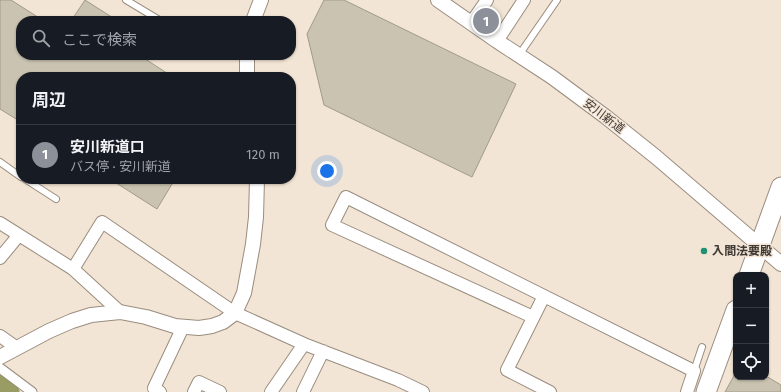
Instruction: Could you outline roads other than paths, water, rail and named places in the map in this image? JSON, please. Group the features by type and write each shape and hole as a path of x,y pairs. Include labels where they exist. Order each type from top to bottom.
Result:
{"highway":[{"path":"750,272 781,187"},
{"path":"706,392 733,318"}],"street":[{"path":"255,16 262,0"},
{"path":"471,22 487,0"},
{"path":"496,41 524,0"},
{"name":"安川新道","path":"442,1 496,41 552,77 594,108 650,152 781,264"},
{"path":"246,72 247,60"},
{"path":"0,357 49,331 91,315 120,312 175,326 199,328 212,326 223,322 235,313 244,293 253,244 256,217 256,184"},
{"path":"533,317 332,225 346,197 694,371 688,392"},
{"path":"73,269 102,222 235,313 304,344 398,380 423,392"},
{"path":"0,223 73,269 120,312"},
{"path":"0,258 19,235"},
{"path":"544,296 507,370 550,392"},
{"path":"160,392 154,388 183,327"},
{"path":"0,336 17,348"},
{"path":"271,392 304,344"},
{"path":"303,392 323,351"},
{"path":"0,368 32,392"},
{"path":"194,392 199,382 220,392"}],"lane":[{"path":"519,55 556,0"},
{"path":"129,1 154,16"},
{"path":"0,162 16,173"},
{"path":"32,184 56,199"},
{"path":"694,371 702,347"}],"waterway":[{"path":"0,385 9,392"}],"place":[{"name":"安川新道口","path":"486,21"},
{"name":"入間法要殿","path":"704,251"}]}
